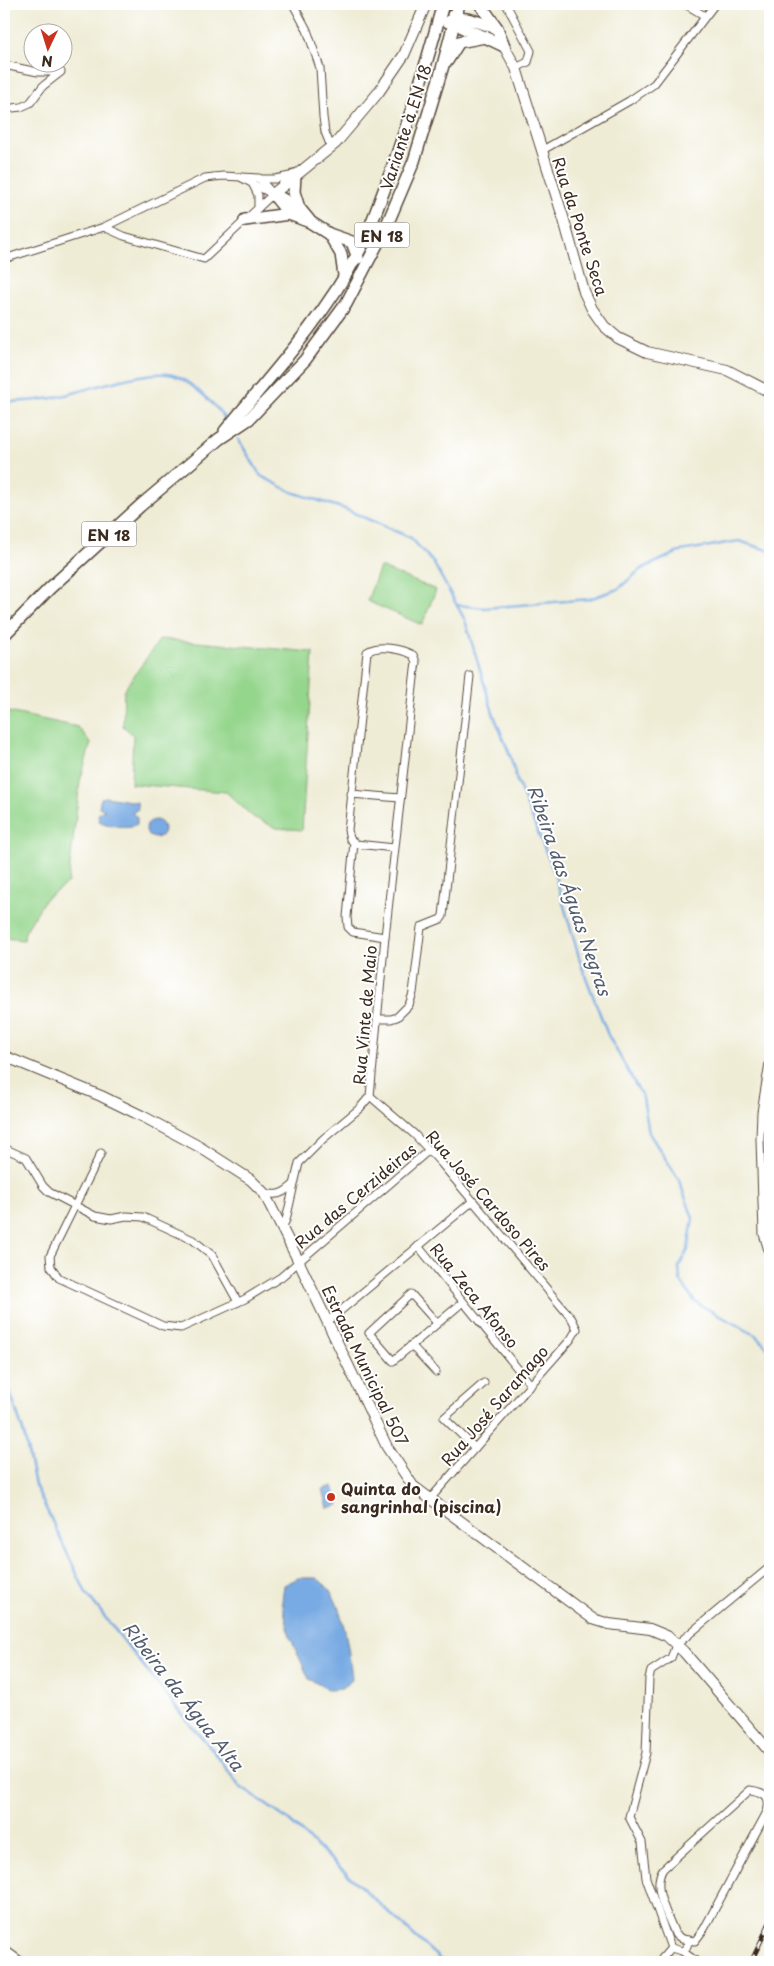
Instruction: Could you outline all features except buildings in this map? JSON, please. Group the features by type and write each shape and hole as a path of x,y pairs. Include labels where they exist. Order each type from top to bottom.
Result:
{"main road":[{"name":"Variante à EN 18","path":"219,439 297,344 337,290 357,255 398,153 443,4"},
{"path":"450,4 454,18 463,28 485,36 504,46"},
{"name":"Variante à EN 18","path":"4,635 50,588 140,506 219,439 249,420 305,360 346,304 386,227 414,161 442,69 459,4"},
{"path":"480,4 497,28 504,46"},
{"path":"434,35 454,18 466,19 497,28"},
{"path":"442,69 459,42 485,36"},
{"path":"294,211 296,174"},
{"path":"273,194 294,211 329,234 352,242 357,255 360,277"},
{"path":"246,220 294,211"},
{"path":"345,238 369,228"},
{"path":"329,234 341,254 344,275"},
{"path":"341,254 357,255 373,252"}],"street":[{"path":"293,4 307,30 320,68 325,132 331,147"},
{"path":"104,228 124,236 204,260 273,194 331,147 378,93 404,55 426,4"},
{"path":"506,4 531,51 528,62 516,68"},
{"path":"684,4 705,16"},
{"path":"541,151 621,106 654,84 715,4"},
{"name":"Rua da Ponte Seca","path":"504,46 516,68 564,220 584,292 592,309 604,326 618,338 647,352 727,370 770,392"},
{"path":"4,65 38,72 61,72 43,86 30,103 21,107 4,109"},
{"path":"4,259 104,228 205,178 240,176 275,179 296,174"},
{"path":"240,176 253,185 273,194"},
{"path":"259,179 273,194"},
{"path":"253,185 258,195 258,208"},
{"name":"Rua Vinte de Maio","path":"282,1228 286,1220 293,1185 300,1163 323,1139 360,1108 370,1096 385,937 416,662 413,655 403,650 373,648 367,652 351,794"},
{"path":"377,1019 391,1020 397,1017 409,1005 413,993 421,926 443,916 470,676"},
{"path":"395,848 356,844 350,838 348,830 351,794 400,798"},
{"path":"354,842 347,917 348,927 353,932 385,937"},
{"name":"Estrada Municipal 507","path":"4,1056 101,1096 226,1163 251,1180 264,1193 387,1447 413,1486 593,1619 609,1624 650,1629 667,1636 770,1752"},
{"path":"770,1057 760,1139 763,1234 770,1257"},
{"name":"Rua José Cardoso Pires","path":"370,1096 414,1134 429,1150 572,1318 577,1329"},
{"path":"4,1148 26,1158 49,1192 75,1206 104,1218 144,1217 192,1240 212,1255 238,1302"},
{"name":"Rua das Cerzideiras","path":"102,1153 50,1256 51,1267 59,1278 163,1326 181,1328 238,1302 267,1286 429,1150"},
{"path":"264,1193 281,1194 293,1185"},
{"path":"327,1322 473,1201"},
{"name":"Rua Zeca Afonso","path":"418,1246 531,1385"},
{"path":"437,1323 411,1294 369,1333 393,1361 463,1302"},
{"name":"Rua José Saramago","path":"430,1499 571,1339 577,1329"},
{"path":"411,1345 436,1372"},
{"path":"475,1448 444,1418 484,1383"},
{"path":"672,1948 646,1878 642,1842 629,1817 646,1753 649,1678 651,1671 671,1658 676,1644 770,1567"},
{"path":"750,1790 769,1796 767,1812 704,1929 695,1941 682,1939 675,1934 658,1887 660,1874 663,1869 750,1790"},
{"path":"682,1951 686,1948 689,1941"},
{"path":"672,1948 682,1951 697,1962"},
{"path":"659,1962 672,1948"},
{"path":"4,1949 22,1962"}],"green space":[{"path":"380,567 436,590 422,625 367,601"},
{"path":"160,639 313,652 302,830 276,828 253,817 226,792 131,784 133,735 123,726 124,690"},
{"path":"4,711 78,727 91,743 80,781 68,883 45,899 25,932 24,940 4,938"}],"water":[{"path":"106,797 137,802 138,809 132,813 137,817 137,824 133,826 118,826 99,821 98,815 105,810 99,807 101,798"},
{"path":"155,820 163,825 164,829 159,837 155,838 147,833 146,829 151,821"},
{"name":"Quinta do sangrinhal (piscina)","path":"333,1486 339,1505 328,1508 323,1489"},
{"path":"298,1578 317,1578 329,1589 339,1608 348,1646 352,1680 342,1689 329,1690 309,1679 290,1637 282,1601 284,1585"}],"waterway":[{"name":"Ribeira das Águas Negras","path":"4,402 51,398 133,377 162,374 173,375 194,387 209,400 225,419"},
{"name":"Ribeira das Águas Negras","path":"238,439 261,476 292,492 345,509 411,538 433,562 465,620 493,713 510,755 517,781 554,872 582,967 608,1035 643,1098 649,1133 678,1178 693,1218 688,1250 679,1267 680,1280 695,1302 757,1336 770,1351"},
{"path":"457,605 485,608 589,599 618,589 641,569 681,551 739,541 770,551"},
{"name":"Ribeira da Água Alta","path":"4,1374 24,1434 35,1485 86,1593 187,1721 213,1750 239,1786 287,1819 443,1962"}],"railway":[{"path":"751,1962 770,1922"}],"place":[{"name":"Quinta do sangrinhal (piscina)","path":"331,1497"}]}
